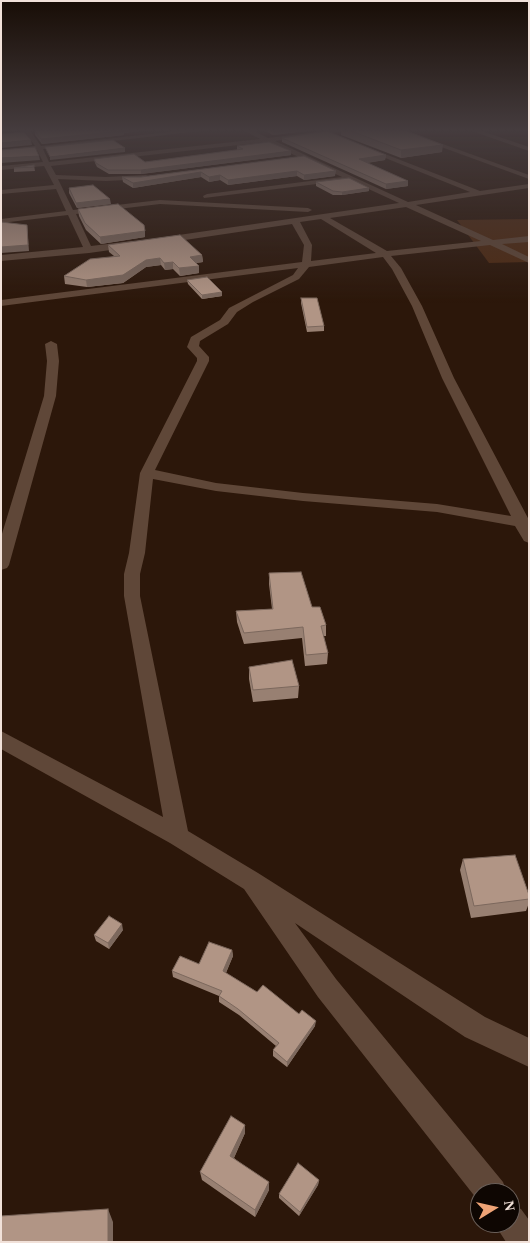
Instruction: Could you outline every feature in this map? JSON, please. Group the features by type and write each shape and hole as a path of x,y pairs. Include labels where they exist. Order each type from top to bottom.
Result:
{"street":[{"path":"1,192 57,187"},
{"path":"57,187 89,250"},
{"path":"1,221 277,187"},
{"path":"368,187 529,260"},
{"path":"462,187 480,194"},
{"path":"1,258 89,250 148,242 523,187"},
{"path":"160,202 343,213"},
{"path":"321,216 385,254 396,268 417,306 448,378 525,523 529,538"},
{"path":"178,836 132,596 132,574 137,553 147,473 203,361 193,346 195,340 224,322 233,310 249,300 296,277 305,265 308,257 308,244 304,233 294,220"},
{"path":"1,303 385,254 529,239"},
{"path":"1,565 50,396 53,361 51,344"},
{"path":"147,473 216,487 303,497 437,508 525,523"},
{"path":"1,739 178,836 250,880 475,1027 529,1053"},
{"path":"250,880 327,988 484,1183"}],"shaded area":[{"path":"529,219 529,262 489,263 457,220"}],"building":[{"path":"95,187 110,199 76,203 69,188"},
{"path":"325,187 369,188 342,192 333,191"},
{"path":"118,204 144,225 145,231 100,237 85,223 78,209"},
{"path":"1,222 27,225 28,245 1,247"},
{"path":"180,235 202,255 190,257 199,266 179,268 173,262 164,263 160,258 146,260 123,275 86,280 64,276 90,259 120,256 108,245"},
{"path":"207,277 222,292 202,295 187,280"},
{"path":"301,298 317,298 324,326 307,327"},
{"path":"301,572 312,607 320,607 326,625 321,626 328,653 306,655 303,627 244,633 236,611 273,609 269,573"},
{"path":"292,660 299,686 253,690 249,667"},
{"path":"515,855 529,899 474,906 463,859"},
{"path":"109,916 122,924 108,943 94,935"},
{"path":"209,942 232,950 223,971 257,992 263,985 299,1014 302,1010 316,1021 287,1062 273,1050 279,1043 219,996 222,991 172,971 180,956 199,964"},
{"path":"231,1116 245,1125 230,1156 269,1182 255,1210 200,1172"},
{"path":"298,1163 319,1180 300,1212 279,1194"},
{"path":"108,1209 108,1242 1,1242 1,1216"}]}
